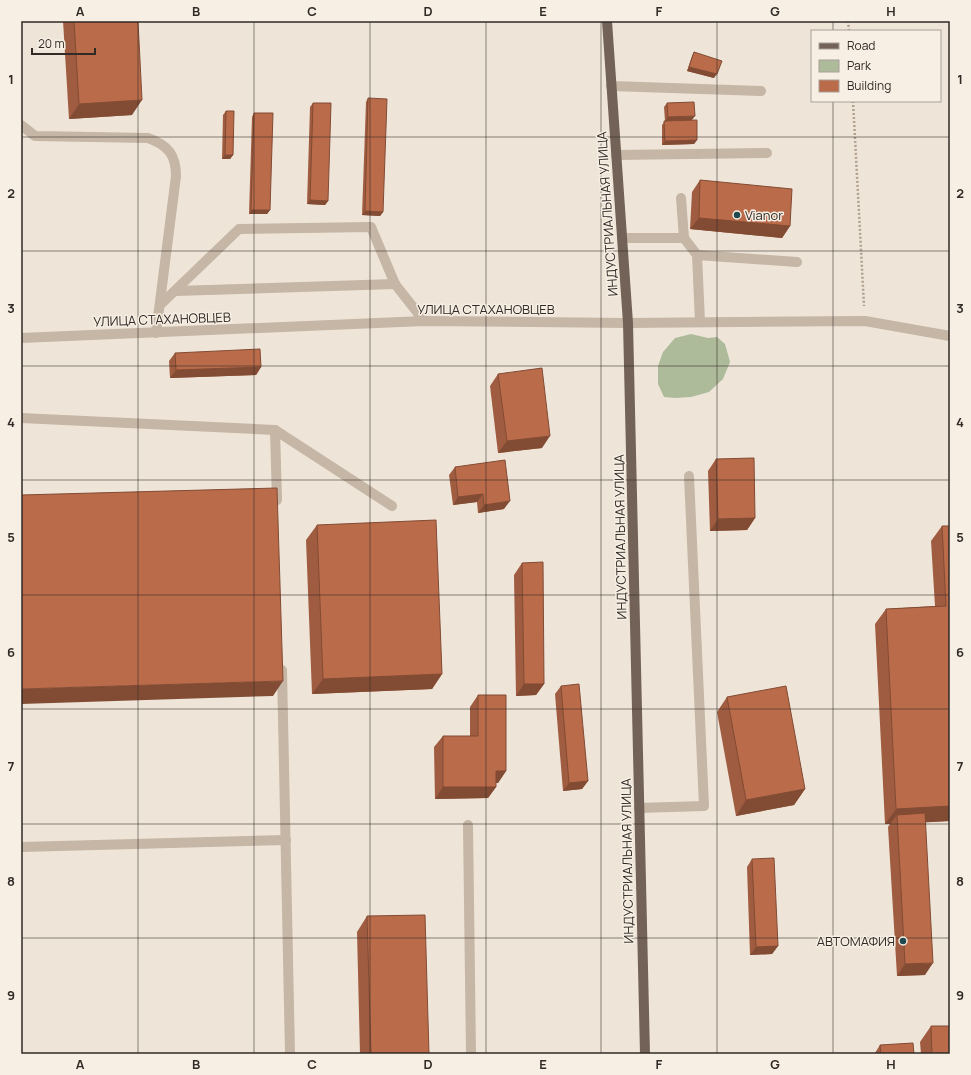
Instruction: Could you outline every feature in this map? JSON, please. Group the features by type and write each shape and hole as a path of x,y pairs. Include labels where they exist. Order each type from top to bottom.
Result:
{"main road":[{"name":"ИНДУСТРИАЛЬНАЯ УЛИЦА","path":"607,21 628,322 645,1054"}],"street":[{"path":"611,86 761,91"},
{"path":"21,124 35,136 148,138 158,141 167,148 173,156 176,166 176,176 156,333"},
{"path":"616,155 767,153"},
{"path":"681,198 684,238 697,255 700,322"},
{"path":"160,305 239,229 372,227 395,284 424,321"},
{"path":"622,238 684,238"},
{"path":"697,255 797,262"},
{"path":"176,291 395,284"},
{"name":"УЛИЦА СТАХАНОВЦЕВ","path":"21,338 424,321 865,321 950,336"},
{"path":"21,418 275,430 392,506"},
{"path":"275,430 277,510"},
{"path":"639,808 704,806 689,476"},
{"path":"282,661 290,1054"},
{"path":"468,825 471,1054"},
{"path":"21,847 286,840"}],"path":[{"path":"853,102 865,321"}],"green space":[{"path":"691,334 708,338 717,337 725,344 730,362 723,379 709,392 691,397 664,397 658,384 658,366 663,352 675,338"}],"building":[{"path":"74,21 138,21 142,100 79,104"},
{"path":"694,52 722,61 717,74 689,67"},
{"path":"368,98 387,99 383,212 365,211"},
{"path":"694,102 695,116 668,117 667,103"},
{"path":"313,103 331,103 328,201 310,200"},
{"path":"226,111 234,111 233,155 225,155"},
{"path":"254,113 273,113 270,210 251,210"},
{"path":"697,120 697,140 665,141 664,121"},
{"name":"Vianor","path":"700,180 792,189 790,226 699,218"},
{"path":"260,349 261,367 176,370 175,353"},
{"path":"542,368 550,436 507,441 498,374"},
{"path":"754,458 755,518 718,519 716,459"},
{"path":"505,460 510,501 484,505 483,494 458,497 455,467"},
{"path":"277,488 283,681 21,689 21,495"},
{"path":"436,520 442,674 323,679 317,525"},
{"path":"942,526 950,526 950,806 896,809 886,609 946,606"},
{"path":"543,562 544,684 524,684 522,563"},
{"path":"579,684 588,781 569,783 561,686"},
{"path":"786,686 805,789 746,800 727,697"},
{"path":"478,695 506,695 506,771 496,771 496,787 443,787 443,736 478,736"},
{"path":"925,813 933,963 905,964 897,815"},
{"path":"774,858 778,946 756,947 752,859"},
{"path":"425,915 429,1054 371,1054 367,916"},
{"path":"931,1026 950,1026 950,1054 932,1054"},
{"path":"913,1043 914,1054 881,1054 880,1045"}],"place":[{"name":"Vianor","path":"737,215"},
{"name":"АВТОМАФИЯ","path":"903,941"}]}
